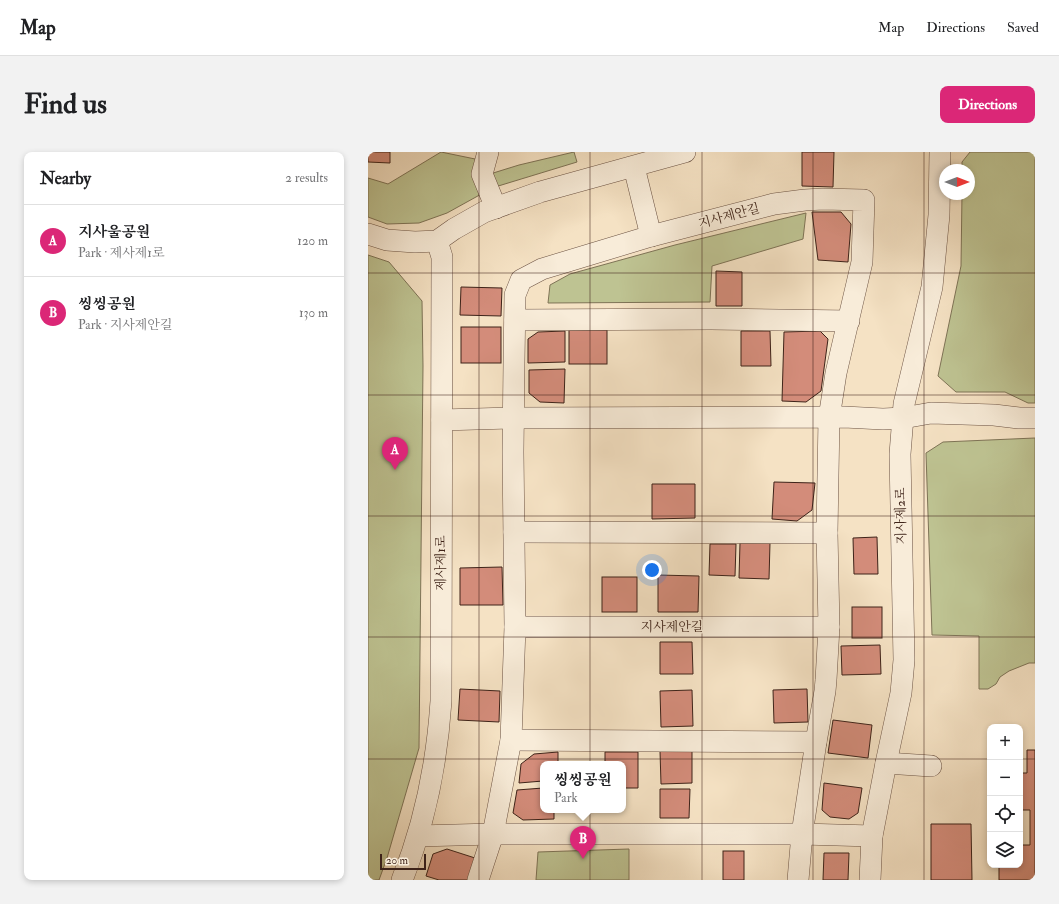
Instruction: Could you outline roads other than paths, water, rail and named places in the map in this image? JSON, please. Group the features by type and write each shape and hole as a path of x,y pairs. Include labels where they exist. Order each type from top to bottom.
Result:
{"street":[{"path":"488,152 482,174 496,208"},
{"path":"368,234 386,240 415,242 437,241 454,229 484,212 540,192 685,152"},
{"name":"지사제2로","path":"870,880 872,836 901,693 904,660 900,454 904,404 932,287 939,215 940,152"},
{"path":"634,167 651,236"},
{"name":"지사제안길","path":"478,880 493,834 511,740 515,627 515,295 521,280 542,269 651,236 774,204 805,200 864,200 862,262 836,373 829,418 827,533 829,627 826,691 816,742 802,834 798,880"},
{"name":"제사제1로","path":"402,880 418,836 434,768 441,701 442,257 437,241"},
{"path":"515,320 849,321"},
{"path":"442,420 514,418 844,417 883,419 903,418 932,413 1035,418"},
{"path":"514,532 827,533"},
{"name":"지사제안길","path":"515,627 829,627"},
{"path":"511,740 816,742"},
{"path":"886,763 932,766"},
{"path":"418,836 493,834 802,834 872,836"}],"place":[{"name":"지사울공원","path":"395,470"},
{"name":"씽씽공원","path":"583,859"}]}
